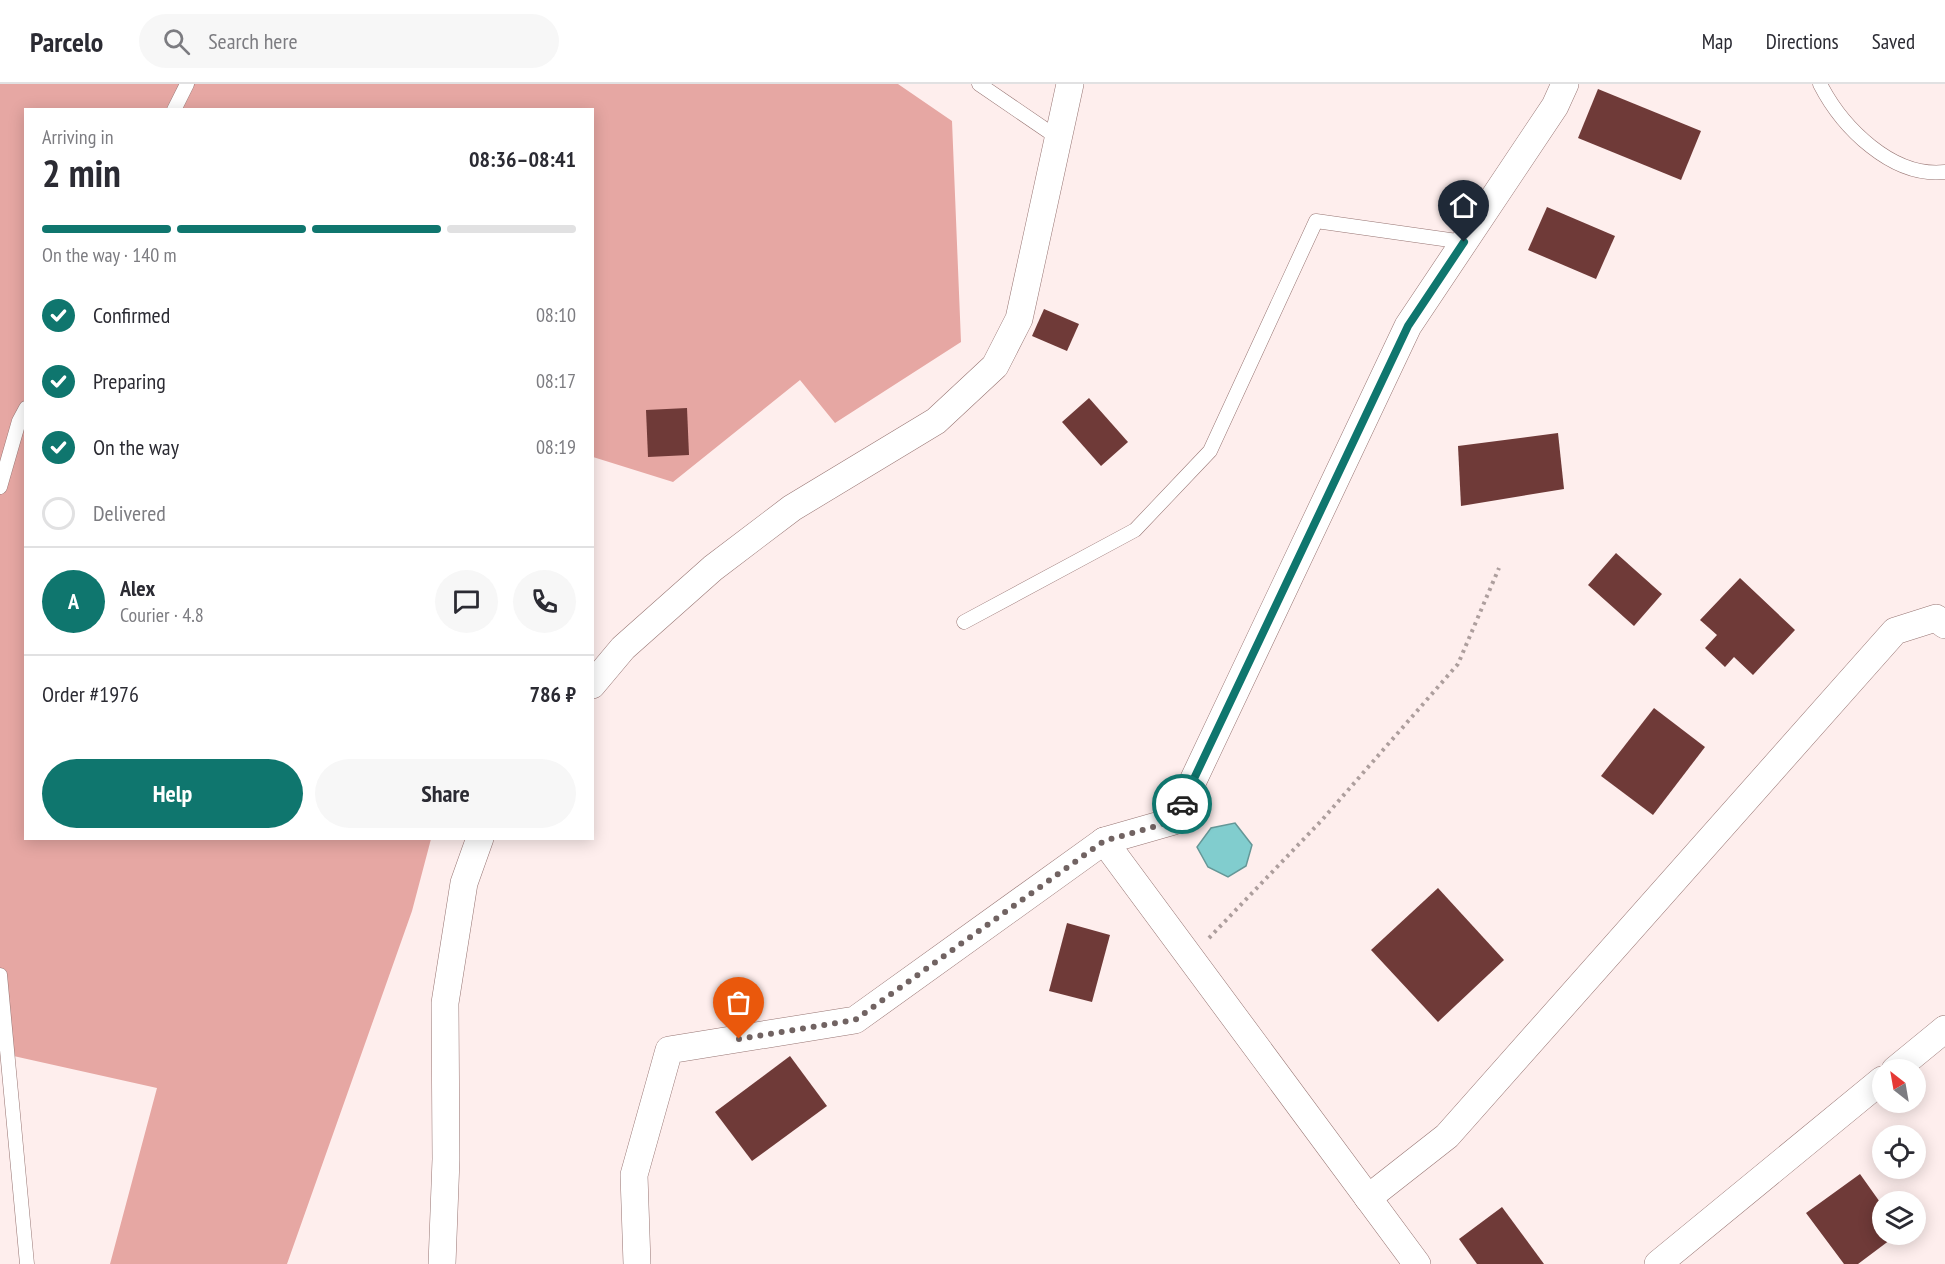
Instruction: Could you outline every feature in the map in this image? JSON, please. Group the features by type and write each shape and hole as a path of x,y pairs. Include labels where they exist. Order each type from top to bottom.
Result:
{"street":[{"path":"594,683 623,648 712,568 792,508 936,421 995,366 1019,319 1070,84"},
{"path":"637,1264 634,1175 669,1050 855,1020 1104,841 1174,821 1408,326 1555,106 1565,84"},
{"path":"1368,1198 1447,1136 1895,631 1936,618 1945,625"},
{"path":"442,1264 446,1159 445,1003 464,883 479,840"},
{"path":"1104,841 1417,1264"},
{"path":"1908,1059 1945,1029"},
{"path":"1658,1264 1872,1088"}],"lane":[{"path":"175,108 187,84"},
{"path":"979,84 1059,138"},
{"path":"1820,84 1833,109 1881,156 1931,173 1945,172"},
{"path":"964,622 1135,530 1210,452 1316,220 1464,242"},
{"path":"0,487 19,421 24,412"},
{"path":"0,975 27,1264"}],"path":[{"path":"1190,958 1322,820 1458,664 1499,568"}],"shaded area":[{"path":"0,84 898,84 952,121 961,342 835,423 800,380 673,482 594,457 594,108 24,108 24,840 431,840 412,911 287,1264 110,1264 157,1088 0,1053"}],"water":[{"path":"1235,823 1252,845 1246,866 1228,877 1208,867 1197,847 1211,828"}],"building":[{"path":"1598,89 1701,131 1681,180 1578,138"},
{"path":"1547,207 1615,236 1596,279 1528,250"},
{"path":"1044,309 1079,324 1067,351 1032,336"},
{"path":"1089,398 1128,442 1101,466 1062,422"},
{"path":"687,408 689,455 648,457 646,410"},
{"path":"1558,433 1564,489 1461,506 1458,446"},
{"path":"1616,553 1662,594 1634,626 1588,585"},
{"path":"1740,578 1795,630 1753,675 1734,657 1725,667 1705,648 1717,635 1700,620"},
{"path":"1654,708 1705,747 1653,815 1601,776"},
{"path":"1438,888 1504,960 1438,1022 1371,950"},
{"path":"1067,923 1110,935 1092,1002 1049,991"},
{"path":"790,1056 827,1106 752,1161 715,1112"},
{"path":"1860,1174 1872,1191 1872,1245 1883,1245 1858,1264 1844,1264 1806,1213"},
{"path":"1502,1207 1544,1264 1477,1264 1459,1239"}],"way so far":[{"path":"739,1039 855,1020 1104,841 1174,821 1182,804"}],"route":[{"path":"1182,804 1408,326 1464,242"}]}
